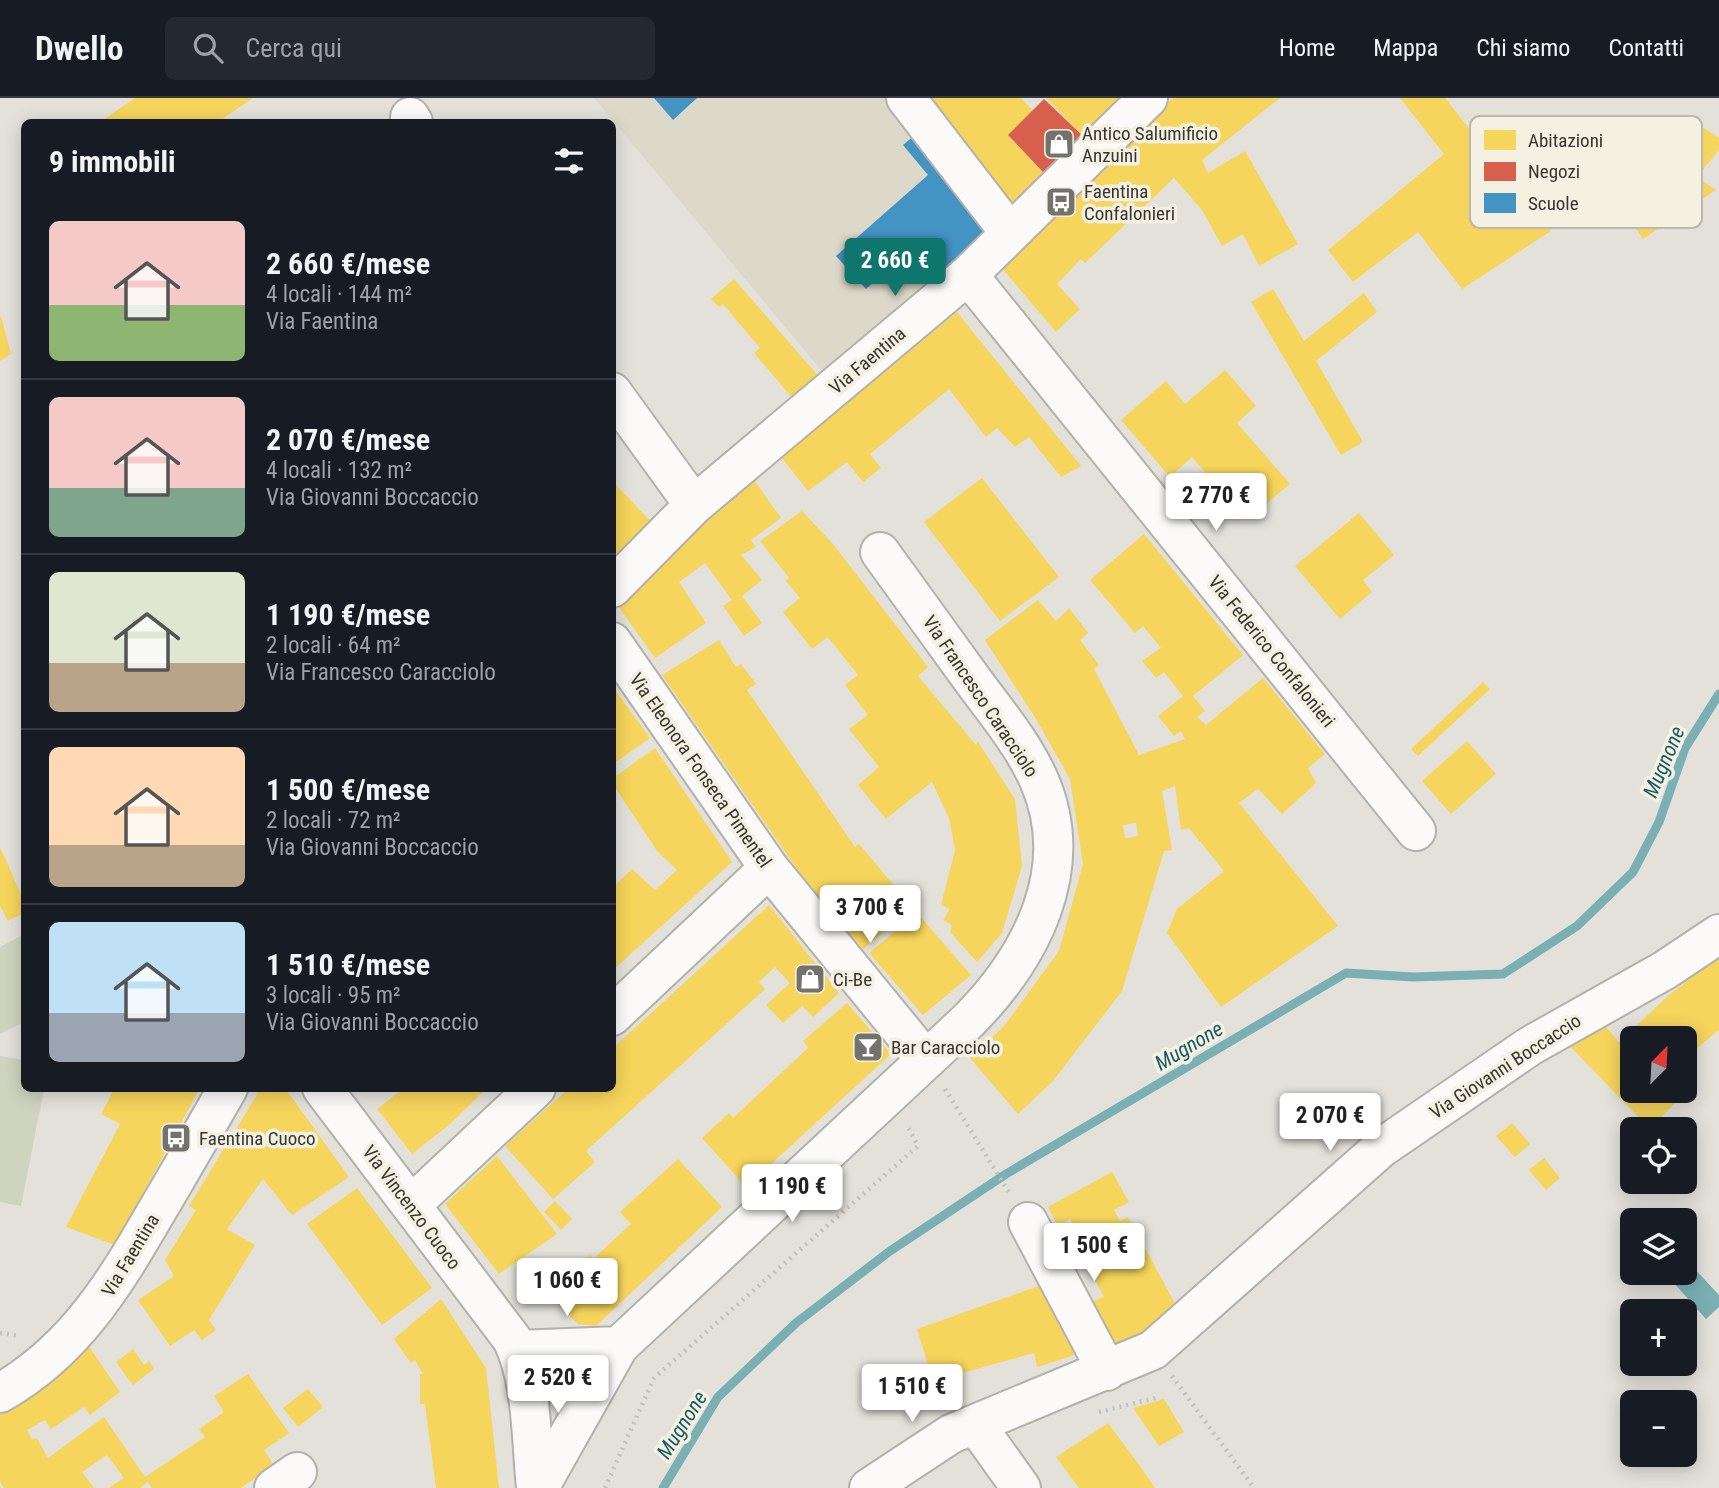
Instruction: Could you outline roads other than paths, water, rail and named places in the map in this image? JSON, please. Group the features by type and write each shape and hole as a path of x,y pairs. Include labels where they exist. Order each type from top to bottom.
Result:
{"street":[{"path":"905,98 1010,233"},
{"name":"Via Faentina","path":"616,584 694,505 968,275 1148,98"},
{"name":"Via Federico Confalonieri","path":"968,275 1416,831"},
{"path":"616,398 694,505"},
{"name":"Via Francesco Caracciolo","path":"537,1488 619,1346 985,1004 1029,944 1039,922 1048,885 1052,829 1039,780 1020,746 880,552"},
{"name":"Via Eleonora Fonseca Pimentel","path":"616,648 769,868 925,1059"},
{"path":"616,1012 769,868"},
{"name":"Via Giovanni Boccaccio","path":"869,1488 951,1434 1153,1350 1381,1147 1530,1046 1664,970 1719,934"},
{"name":"Via Faentina","path":"3,1381 57,1351 102,1302 226,1092"},
{"name":"Via Vincenzo Cuoco","path":"325,1092 517,1350 537,1488"},
{"path":"411,1205 532,1092"},
{"path":"1028,1222 1107,1371"},
{"path":"517,1350 619,1346"},
{"path":"976,1425 1021,1488"}],"water":[{"path":"1697,1271 1719,1295 1719,1307 1706,1319 1697,1309 1697,1299 1688,1299 1676,1285 1697,1285"}],"waterway":[{"name":"Mugnone","path":"663,1488 718,1397 796,1323 890,1251 1006,1174 1346,973 1413,977 1503,974 1577,926 1633,872 1659,822 1685,748 1719,694"}],"place":[{"name":"Antico Salumificio Anzuini","path":"1059,144"},
{"name":"Faentina Confalonieri","path":"1061,202"},
{"name":"Ci-Be","path":"810,979"},
{"name":"Bar Caracciolo","path":"868,1047"},
{"name":"Faentina Cuoco","path":"176,1138"}]}
